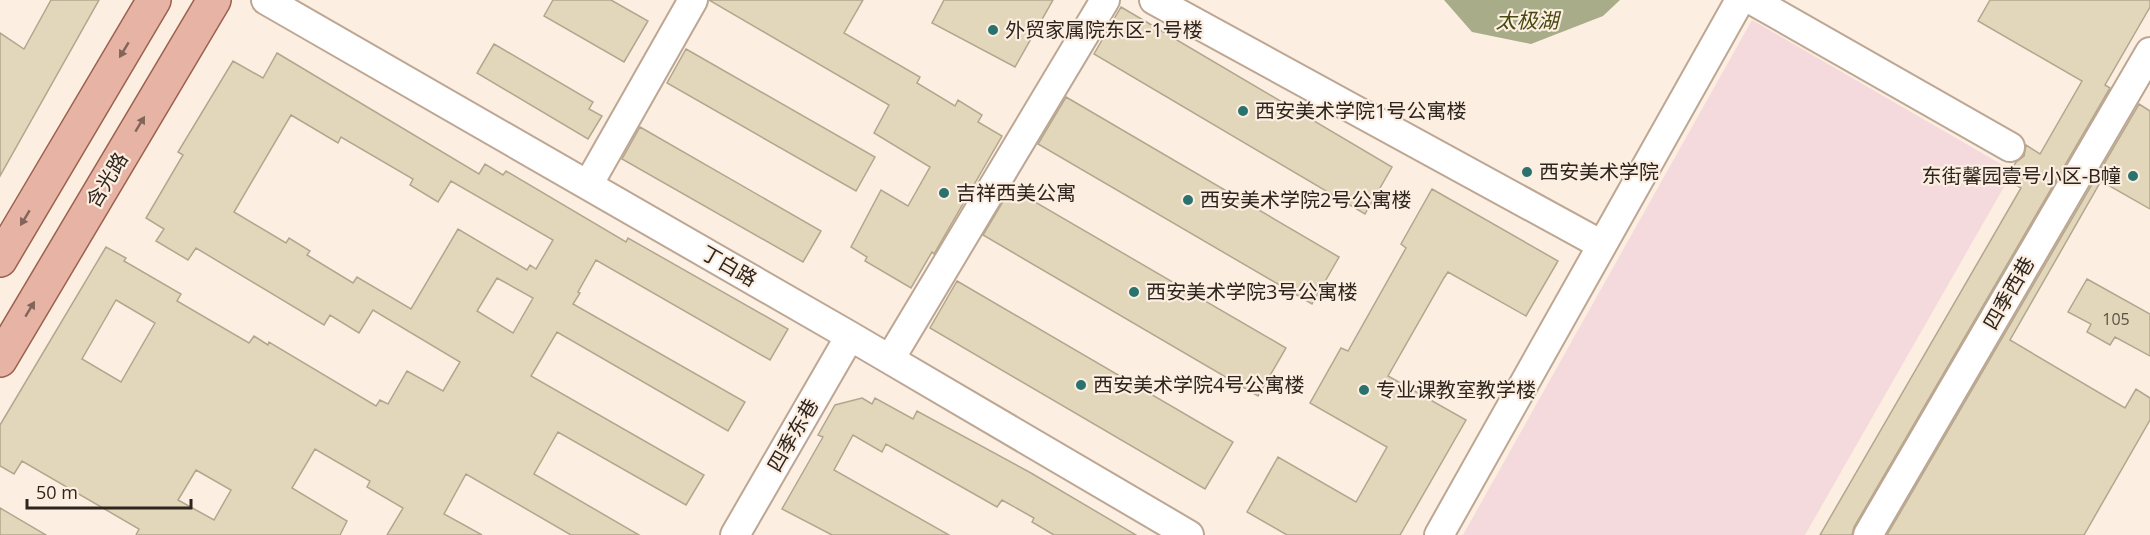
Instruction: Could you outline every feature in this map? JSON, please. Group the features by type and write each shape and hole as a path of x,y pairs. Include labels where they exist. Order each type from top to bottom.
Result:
{"main road":[{"path":"0,260 154,0"},
{"name":"含光路","path":"0,360 214,0"}],"street":[{"name":"丁白路","path":"267,0 890,359 1189,535"},
{"path":"588,184 693,0"},
{"path":"890,359 1105,0"},
{"path":"1154,0 1602,245"},
{"path":"1439,535 1740,0"},
{"path":"1752,0 2010,147"},
{"name":"四季西巷","path":"1868,535 2141,87 2150,52"},
{"name":"四季东巷","path":"735,535 850,336"}],"shaded area":[{"path":"1752,20 2013,171 1805,535 1463,535"}],"water":[{"name":"太极湖","path":"1444,0 1620,0 1603,16 1531,44 1472,32"}],"building":[{"path":"51,0 99,0 0,176 0,33 24,49"},
{"path":"553,0 611,0 648,21 624,62 544,16"},
{"path":"709,0 863,0 844,33 920,77 917,83 955,106 958,100 982,115 978,122 1002,136 934,254 932,252 911,288 865,261 867,257 851,247 881,190 908,206 930,167 874,133 889,105"},
{"name":"外贸家属院东区-1号楼","path":"944,0 1053,0 1015,67 932,23"},
{"path":"1990,0 2150,0 2150,7 2105,85 2110,88 1854,527 1852,535 1820,535 2021,188 2006,179 2016,162 2024,156 2026,145 2040,154 2082,81 1978,21"},
{"name":"西安美术学院1号公寓楼","path":"1121,7 1392,167 1365,214 1094,54"},
{"path":"494,44 593,102 589,109 602,116 588,139 477,73"},
{"path":"686,49 875,157 856,191 667,83"},
{"path":"277,53 479,174 485,164 503,175 506,171 626,242 628,238 788,329 770,360 596,260 573,304 745,402 728,431 557,332 531,376 704,475 686,505 558,432 534,474 639,535 571,535 466,474 444,514 482,535 387,535 403,508 367,487 370,481 315,449 292,488 347,521 340,535 136,535 139,529 22,461 14,474 0,466 0,425 106,247 126,258 124,261 181,294 177,301 249,343 254,336 268,345 269,342 376,406 380,400 388,404 407,371 443,391 460,362 373,310 359,333 330,315 324,325 196,248 188,260 156,241 164,229 146,218 183,155 178,152 233,61 263,78","holes":["291,115 338,143 341,137 413,179 410,185 438,202 451,181 553,240 536,269 530,265 527,270 458,229 411,309 357,277 353,283 307,255 310,251 289,238 286,243 234,212","497,278 533,298 513,333 477,311","116,300 155,323 121,382 82,359","196,470 231,490 214,520 178,500"]},
{"name":"西安美术学院2号公寓楼","path":"1066,97 1339,257 1312,304 1038,144"},
{"path":"2139,104 2150,111 2150,209 2101,181 2010,340 2125,408 2136,389 2150,398 2150,420 2084,535 1887,535"},
{"path":"640,127 821,231 803,262 622,159"},
{"name":"西安美术学院3号公寓楼","path":"1011,188 1286,348 1258,396 983,235"},
{"name":"专业课教室教学楼","path":"1432,189 1558,261 1526,316 1448,272 1444,278 1388,376 1466,420 1400,535 1287,535 1247,512 1278,457 1356,502 1387,447 1310,403 1341,348 1348,351 1406,248 1401,244"},
{"path":"2087,279 2150,314 2150,356 2115,337 2110,345 2087,332 2091,324 2068,312"},
{"name":"西安美术学院4号公寓楼","path":"957,281 1233,442 1205,489 930,328"},
{"path":"862,398 872,404 875,398 913,419 917,411 1031,473 1136,535 1054,535 1032,522 1034,518 1002,500 997,507 886,444 882,452 853,435 834,470 949,535 832,535 782,509 823,437 818,435 835,405"},
{"path":"0,508 46,535 0,535"}],"place":[{"name":"外贸家属院东区-1号楼","path":"993,30"},
{"name":"西安美术学院1号公寓楼","path":"1243,111"},
{"name":"西安美术学院","path":"1527,172"},
{"name":"东街馨园壹号小区-B幢","path":"2133,176"},
{"name":"吉祥西美公寓","path":"944,193"},
{"name":"西安美术学院2号公寓楼","path":"1188,200"},
{"name":"西安美术学院3号公寓楼","path":"1134,292"},
{"name":"西安美术学院4号公寓楼","path":"1081,385"},
{"name":"专业课教室教学楼","path":"1364,390"}]}
